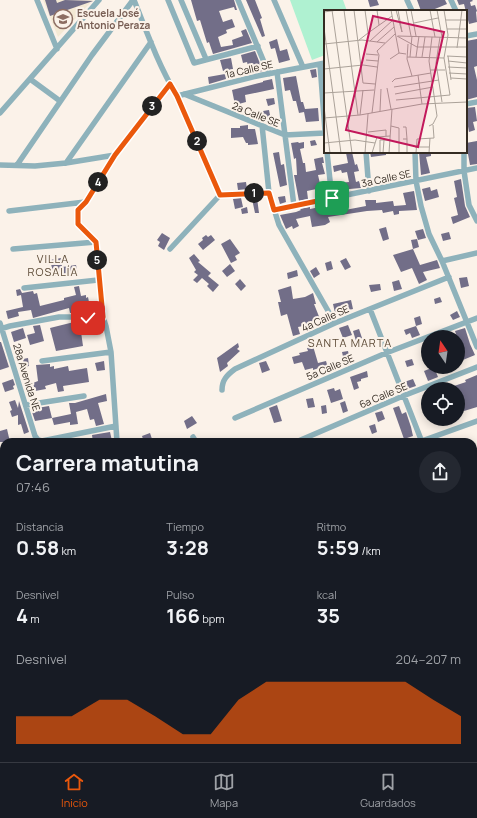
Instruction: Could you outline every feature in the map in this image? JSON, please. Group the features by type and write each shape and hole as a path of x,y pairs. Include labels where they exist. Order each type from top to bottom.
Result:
{"street":[{"path":"37,0 57,49"},
{"path":"0,113 99,0"},
{"path":"133,0 220,195"},
{"path":"17,165 92,55 133,0"},
{"path":"168,0 194,63 258,46"},
{"path":"181,0 206,59"},
{"path":"238,0 269,74"},
{"path":"274,0 303,67"},
{"path":"408,0 412,10"},
{"path":"451,0 456,10"},
{"path":"467,35 477,34"},
{"path":"66,163 151,42"},
{"path":"322,64 324,109"},
{"name":"1a Calle SE","path":"177,96 277,72 322,64"},
{"path":"277,72 294,206"},
{"path":"30,79 60,101"},
{"path":"117,438 111,352 103,317 98,280 96,242 78,224 78,210 86,202 115,155 170,84"},
{"name":"2a Calle SE","path":"184,94 286,135 324,132"},
{"path":"467,104 477,102"},
{"path":"262,125 269,193 279,225 335,323"},
{"path":"327,153 332,198"},
{"path":"366,153 369,191"},
{"path":"415,153 416,181 429,234 449,277 477,346"},
{"path":"464,153 464,171 469,205 477,221"},
{"path":"0,165 35,166 66,163 115,155"},
{"name":"3a Calle SE","path":"274,210 477,168"},
{"path":"170,249 220,195 269,193"},
{"path":"9,211 86,202"},
{"path":"13,249 96,242"},
{"path":"442,261 477,252"},
{"name":"4a Calle SE","path":"222,390 222,383 227,375 235,369 335,323 449,277"},
{"path":"24,288 98,280"},
{"path":"370,309 419,438"},
{"path":"1,329 10,326 59,318 103,317"},
{"name":"5a Calle SE","path":"235,418 386,353 477,318"},
{"name":"28a Avenida NE","path":"0,323 36,438"},
{"path":"42,361 111,352"},
{"name":"6a Calle SE","path":"305,438 403,396 477,367"},
{"path":"26,405 84,396"},
{"path":"431,438 477,421"},
{"name":"28a Avenida NE","path":"60,438 116,426"}],"shaded area":[{"name":"Escuela José Antonio Peraza","path":"43,0 93,0 58,37"}],"green space":[{"path":"290,0 343,0 347,10 324,10 324,55 312,60"}],"building":[{"path":"45,0 56,0 57,3 65,0 93,1 50,16"},
{"path":"191,0 234,0 237,10 235,10 234,7 219,11 223,22 232,19 235,27 226,30 227,33 218,37 221,47 233,45 232,40 243,36 241,31 246,29 252,43 213,54 209,42 207,43 200,20 197,21"},
{"path":"246,0 255,0 262,18 260,19 265,36 262,37"},
{"path":"368,0 377,0 379,5 370,7"},
{"path":"417,0 445,0 447,4 432,10 421,10"},
{"path":"457,0 472,0 473,1 470,2 471,6 475,5 477,11 477,22 469,24 467,10 466,10 464,4 459,5"},
{"path":"277,39 280,51 287,49 290,60 279,63 275,48 271,49 269,42"},
{"path":"477,39 477,66 474,67 477,80 477,97 467,100 467,84 467,41"},
{"path":"255,51 263,71 250,73 247,62 243,63 241,55"},
{"path":"231,58 233,69 223,71 220,60"},
{"path":"316,69 317,77 312,78 310,70"},
{"path":"225,74 226,79 209,84 208,77"},
{"path":"296,76 301,102 303,102 305,109 318,108 319,121 306,122 304,112 299,113 296,101 293,101 290,90 285,91 283,78"},
{"path":"272,79 274,89 245,95 246,102 235,105 232,90"},
{"path":"274,98 275,104 268,106 266,99"},
{"path":"475,107 477,121 473,122 475,130 469,132 467,121 467,108"},
{"path":"269,110 271,120 265,122 263,111"},
{"path":"248,125 248,129 255,129 258,144 248,145 243,137 231,138 231,128 240,128 240,126"},
{"path":"315,140 317,145 311,146 310,141"},
{"path":"477,141 477,164 470,165 467,143"},
{"path":"304,142 304,148 300,149 303,163 305,163 306,172 316,170 314,159 323,157 324,163 322,163 325,174 318,175 321,188 307,191 308,199 299,201 294,175 297,175 296,158 294,159 291,143"},
{"path":"279,152 281,165 284,164 287,185 280,187 273,153"},
{"path":"346,153 352,153 355,165 357,164 359,171 354,172 356,182 359,181 361,188 338,190 338,183 349,182 347,172 342,173 341,170 334,172 333,166 348,163"},
{"path":"370,153 386,153 386,155 371,157"},
{"path":"419,153 431,153 431,156 426,157 430,173 421,175"},
{"path":"408,172 409,178 399,180 398,173"},
{"path":"461,179 465,206 470,217 453,224 451,217 458,215 454,198 457,197 454,181"},
{"path":"246,182 247,189 238,190 237,183"},
{"path":"430,187 431,191 437,189 439,197 425,201 422,189"},
{"path":"324,188 325,194 319,196 318,190"},
{"path":"414,191 417,210 399,211 399,214 394,215 393,211 383,213 382,210 367,211 328,217 330,222 325,225 312,227 310,216 296,219 299,226 293,229 292,226 286,229 280,215 296,212 301,210 300,209 310,207 310,209 344,202 345,210 366,206 365,200 376,200 376,203 393,201 394,206 406,205 403,193"},
{"path":"285,196 286,202 280,204 278,197"},
{"path":"241,198 243,207 235,209 233,199"},
{"path":"257,198 259,213 255,213 252,199"},
{"path":"247,207 248,213 242,214 241,209"},
{"path":"386,227 389,239 383,241 379,229"},
{"path":"423,229 426,238 418,240 415,231"},
{"path":"449,232 451,239 443,241 441,234"},
{"path":"162,233 170,238 164,250 158,246 160,242 157,240"},
{"path":"206,235 208,237 211,235 215,240 203,250 198,244"},
{"path":"230,239 240,253 235,256 237,260 231,263 221,244"},
{"path":"417,239 419,247 413,249 411,240"},
{"path":"413,249 420,265 437,260 440,268 423,272 427,280 419,284 412,268 401,272 393,255"},
{"path":"194,254 200,261 198,262 211,273 208,276 219,285 213,292 207,286 209,284 202,278 197,283 193,280 198,275 194,272 196,270 189,258"},
{"path":"61,258 62,267 76,265 78,275 70,276 69,273 54,276 50,260"},
{"path":"346,258 351,267 345,270 340,261"},
{"path":"331,261 333,269 327,271 325,263"},
{"path":"230,264 235,271 227,277 222,271"},
{"path":"316,267 320,274 314,278 310,271"},
{"path":"297,270 298,276 288,279 287,273"},
{"path":"467,277 469,286 461,288 459,278"},
{"path":"240,279 246,286 241,291 235,284"},
{"path":"399,280 402,289 394,291 392,282"},
{"path":"380,284 381,290 371,292 369,285"},
{"path":"79,286 81,296 86,295 86,298 88,297 91,312 82,313 82,311 70,313 69,308 33,318 31,310 18,312 19,316 8,319 6,311 23,307 21,295 17,296 16,290 20,289 22,293 33,291 34,294 37,293 40,306 64,300 64,298 76,295 74,287"},
{"path":"291,286 293,299 305,297 313,293 316,304 314,304 320,319 307,323 308,325 298,327 300,334 293,336 287,314 281,316 278,302 281,302 278,290"},
{"path":"440,297 442,302 435,304 434,299"},
{"path":"351,300 353,309 335,313 333,304"},
{"path":"457,311 460,317 453,320 450,315"},
{"path":"420,316 422,324 416,326 414,318"},
{"path":"74,322 74,325 91,322 92,331 81,332 83,346 56,351 50,328"},
{"path":"40,325 44,341 30,345 27,335 35,333 33,326"},
{"path":"348,325 352,335 343,338 339,328"},
{"path":"416,326 420,335 412,338 410,333 406,335 404,330"},
{"path":"23,328 26,338 14,342 11,332"},
{"path":"465,328 475,355 465,359 465,330 458,330"},
{"path":"359,329 362,338 356,341 353,331"},
{"path":"0,342 9,367 0,370"},
{"path":"238,343 239,347 237,349 240,351 227,363 228,366 220,372 217,358"},
{"path":"313,346 318,363 326,361 328,368 322,369 322,367 313,370 313,368 305,370 302,362 294,364 292,357 300,355 299,353 308,351 307,348"},
{"path":"348,351 350,360 344,361 342,352"},
{"path":"28,358 29,366 24,367 23,359"},
{"path":"412,359 414,365 407,367 405,361"},
{"path":"104,361 105,370 97,371 95,363"},
{"path":"266,361 270,370 262,373 259,363"},
{"path":"50,364 50,367 54,366 54,369 68,366 69,371 87,368 89,382 63,386 64,391 58,392 56,383 45,386 46,389 35,391 33,383 38,381 36,365"},
{"path":"367,371 368,377 357,382 359,388 354,390 350,377"},
{"path":"425,374 437,374 438,377 428,381"},
{"path":"477,375 477,407 465,411 466,382 465,380"},
{"path":"13,379 15,385 13,386 14,389 5,392 2,383"},
{"path":"413,379 416,386 407,389 404,382"},
{"path":"334,388 335,391 340,389 343,399 331,403 327,390"},
{"path":"106,394 107,401 98,403 104,424 96,426 94,419 90,420 87,409 76,412 78,424 70,425 70,422 54,425 52,418 71,414 69,403 75,403"},
{"path":"313,398 315,407 308,408 306,399"},
{"path":"15,400 18,408 19,401 29,432 24,434 21,424 18,425 18,415 12,417 10,411 12,410 9,402"},
{"path":"345,401 348,411 343,413 340,403"},
{"path":"277,405 282,421 274,423 269,408"},
{"path":"326,405 327,413 322,414 321,406"},
{"path":"49,406 52,418 35,421 31,409"},
{"path":"399,406 402,414 406,412 413,436 404,438 393,408"},
{"path":"382,411 385,419 378,422 375,413"},
{"path":"192,416 197,423 187,429 184,421"},
{"path":"375,424 377,432 372,434 369,426"},
{"path":"7,429 9,438 0,438 0,431"},
{"path":"110,432 111,438 92,438 92,435"},
{"path":"150,433 152,438 143,438 142,436"}],"place":[{"name":"Escuela José Antonio Peraza","path":"63,19"}],"district":[{"name":"VILLA ROSALÍA","path":"53,265"},
{"name":"SANTA MARTA","path":"350,343"}],"route":[{"path":"88,318 103,317 98,280 96,242 78,224 78,210 86,202 115,155 170,84 177,96 220,195 269,193 274,210 332,198"}]}
